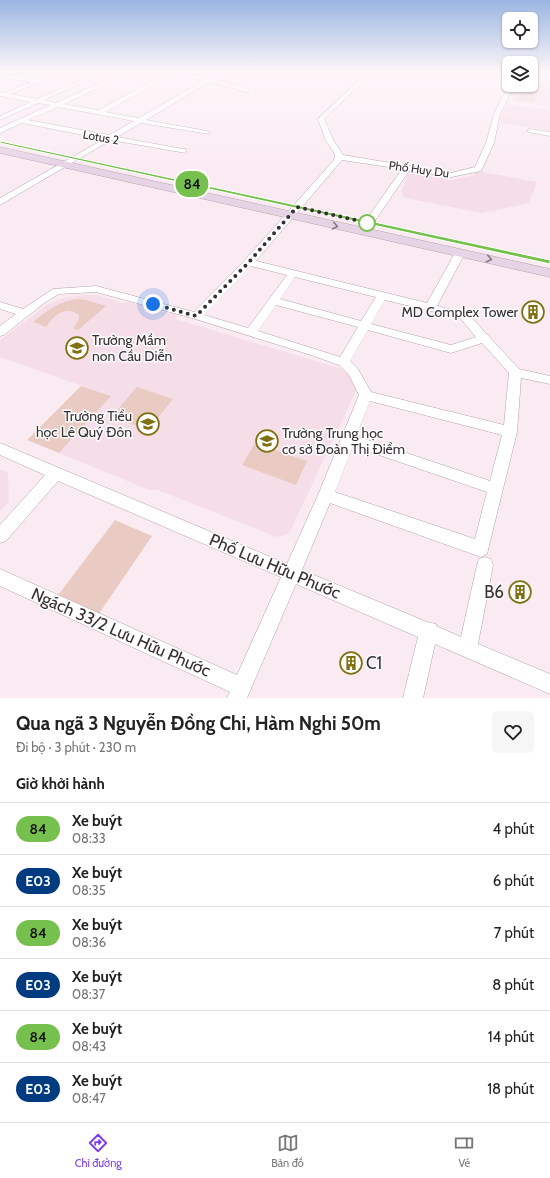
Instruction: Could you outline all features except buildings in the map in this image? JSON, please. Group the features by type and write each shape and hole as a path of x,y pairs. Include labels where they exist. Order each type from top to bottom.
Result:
{"main road":[{"path":"0,142 70,161 294,211 460,253 550,273"},
{"path":"0,150 70,161"},
{"path":"294,211 369,223 550,262"}],"street":[{"path":"1,117 30,105"},
{"path":"0,131 54,105 207,133"},
{"path":"98,113 113,105"},
{"path":"0,202 166,105"},
{"path":"196,316 249,262 340,157 330,140 321,119 336,105"},
{"name":"Phố Huy Du","path":"340,157 406,169 451,175 478,169 490,142 494,121 501,105"},
{"name":"Lotus 2","path":"20,121 183,151"},
{"path":"530,131 550,134"},
{"path":"369,223 406,169"},
{"path":"431,308 460,253"},
{"path":"249,262 464,316 515,372 550,380"},
{"path":"251,332 293,273"},
{"path":"0,332 40,301 57,291 96,289 251,332 343,362 354,372 366,395 510,432"},
{"path":"343,362 382,296"},
{"path":"273,301 451,349 485,338"},
{"path":"0,305 25,313"},
{"path":"468,648 496,489 510,432 515,372"},
{"path":"239,692 326,495 366,395"},
{"path":"348,440 496,489"},
{"name":"Phố Lưu Hữu Phước","path":"0,449 550,684"},
{"path":"0,536 56,473"},
{"path":"326,495 483,557"},
{"name":"Ngách 33/2 Lưu Hữu Phước","path":"0,576 239,692"},
{"path":"413,698 429,631"}],"shaded area":[{"path":"511,105 550,110 550,130 504,124 500,121 505,106"},
{"path":"477,171 537,182 529,203 482,213 405,198 401,192 408,174 451,180 474,175"},
{"path":"98,295 122,303 129,302 177,315 175,319 342,369 352,378 357,389 289,534 277,537 165,493 156,490 149,490 59,453 110,396 0,357 0,340 48,304 63,298"},
{"path":"78,299 106,306 78,330 73,329 79,319 79,315 70,311 65,311 56,315 46,327 33,322 54,307 71,300"},
{"path":"81,386 111,396 59,453 27,440"},
{"path":"137,387 173,399 148,430 111,417"},
{"path":"255,443 307,461 296,485 242,465"},
{"path":"0,469 8,473 9,501 0,511"},
{"path":"115,520 152,536 96,618 56,598"}],"bus line":[{"name":"84","path":"0,143 150,174 315,212 550,262"}],"place":[{"name":"MD Complex Tower","path":"533,312"},
{"name":"Trường Mầm non Cầu Diễn","path":"77,348"},
{"name":"Trường Tiểu học Lê Quý Đôn","path":"148,424"},
{"name":"Trường Trung học cơ sở Đoàn Thị Điểm","path":"267,441"},
{"name":"B6","path":"520,592"},
{"name":"C1","path":"351,663"}],"route":[{"path":"153,304 196,316 249,262 297,207 369,223 367,223"}]}
